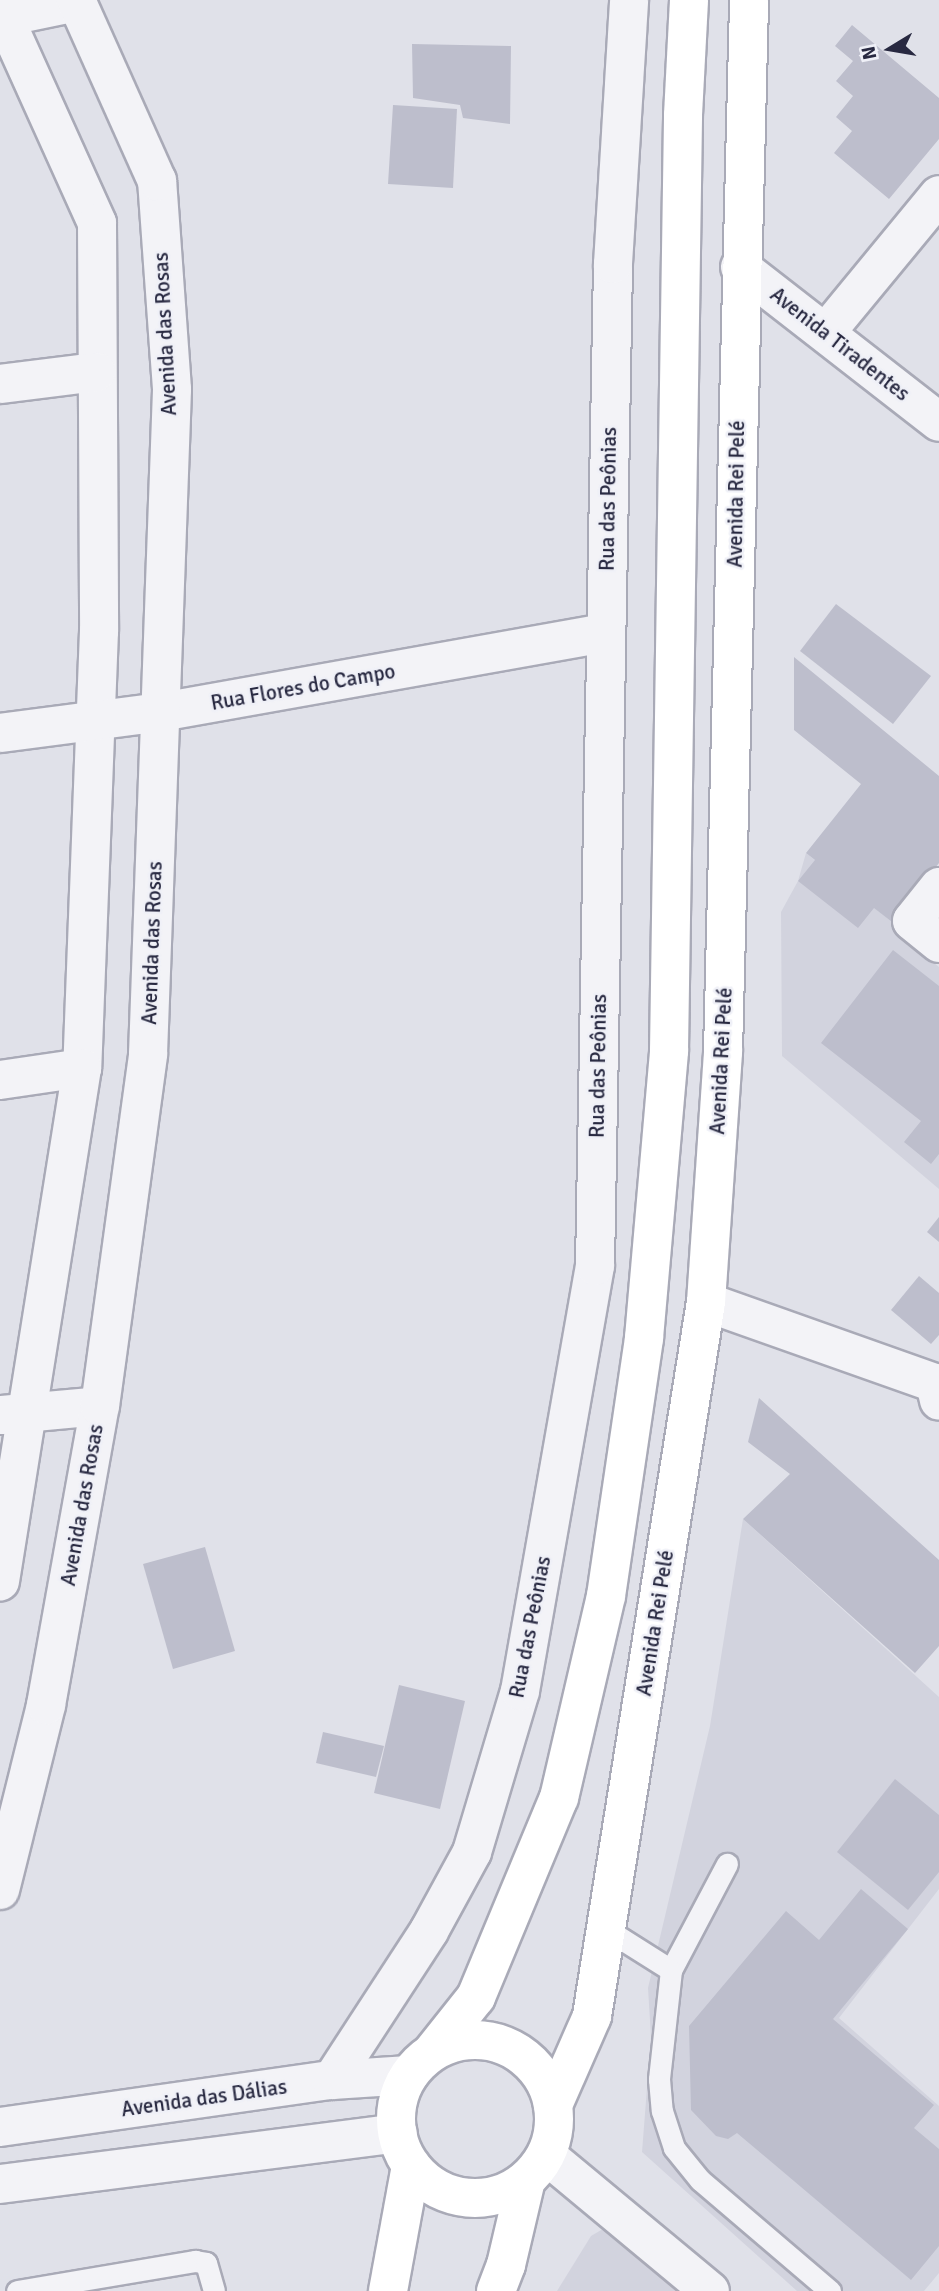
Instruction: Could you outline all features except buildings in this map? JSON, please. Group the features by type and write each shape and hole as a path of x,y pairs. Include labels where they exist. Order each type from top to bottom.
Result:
{"main road":[{"path":"388,2291 404,2149 397,2103 421,2063 476,1997 559,1798 606,1596 644,1338 669,1051 683,115 689,0"},
{"name":"Avenida Rei Pelé","path":"553,2105 592,2015 706,1302 723,1052 740,267 749,0"},
{"path":"421,2063 457,2041 482,2040 507,2046 528,2060 544,2080 553,2105 554,2122 496,2291"},
{"path":"404,2149 426,2181 465,2198 487,2198 536,2168"}],"street":[{"name":"Rua das Peônias","path":"332,2080 429,1931 472,1852 520,1691 595,1266 604,633 614,251 629,0"},
{"path":"0,1581 14,1413 82,1068 98,720 97,223 1,15 77,1"},
{"name":"Avenida das Rosas","path":"0,1890 46,1705 100,1406 148,1054 172,389 157,181 77,1"},
{"path":"827,331 939,195"},
{"name":"Avenida Tiradentes","path":"740,267 827,331 939,422"},
{"path":"0,384 96,372"},
{"name":"Rua Flores do Campo","path":"0,733 161,712 604,633"},
{"path":"939,887 912,921 939,943"},
{"path":"0,1080 82,1068"},
{"path":"706,1302 938,1389"},
{"path":"14,1413 100,1406"},
{"name":"Avenida das Dálias","path":"0,2127 332,2080 421,2063"},
{"path":"0,2184 404,2149"},
{"path":"536,2168 710,2291"}],"lane":[{"path":"727,1864 671,1970 659,2079 662,2111 674,2148 700,2180 830,2291"},
{"path":"606,1929 671,1970"},
{"path":"17,2291 195,2261 206,2263 214,2291"}],"shaded area":[{"path":"806,853 892,922 900,936 939,967 939,1189 782,1056 781,912 798,881"},
{"path":"743,1519 939,1697 939,1889 839,2018 939,2106 939,2273 924,2291 797,2291 642,2152 651,2037 648,1988 710,1726"},
{"path":"608,2226 677,2291 557,2291 591,2236"}]}
